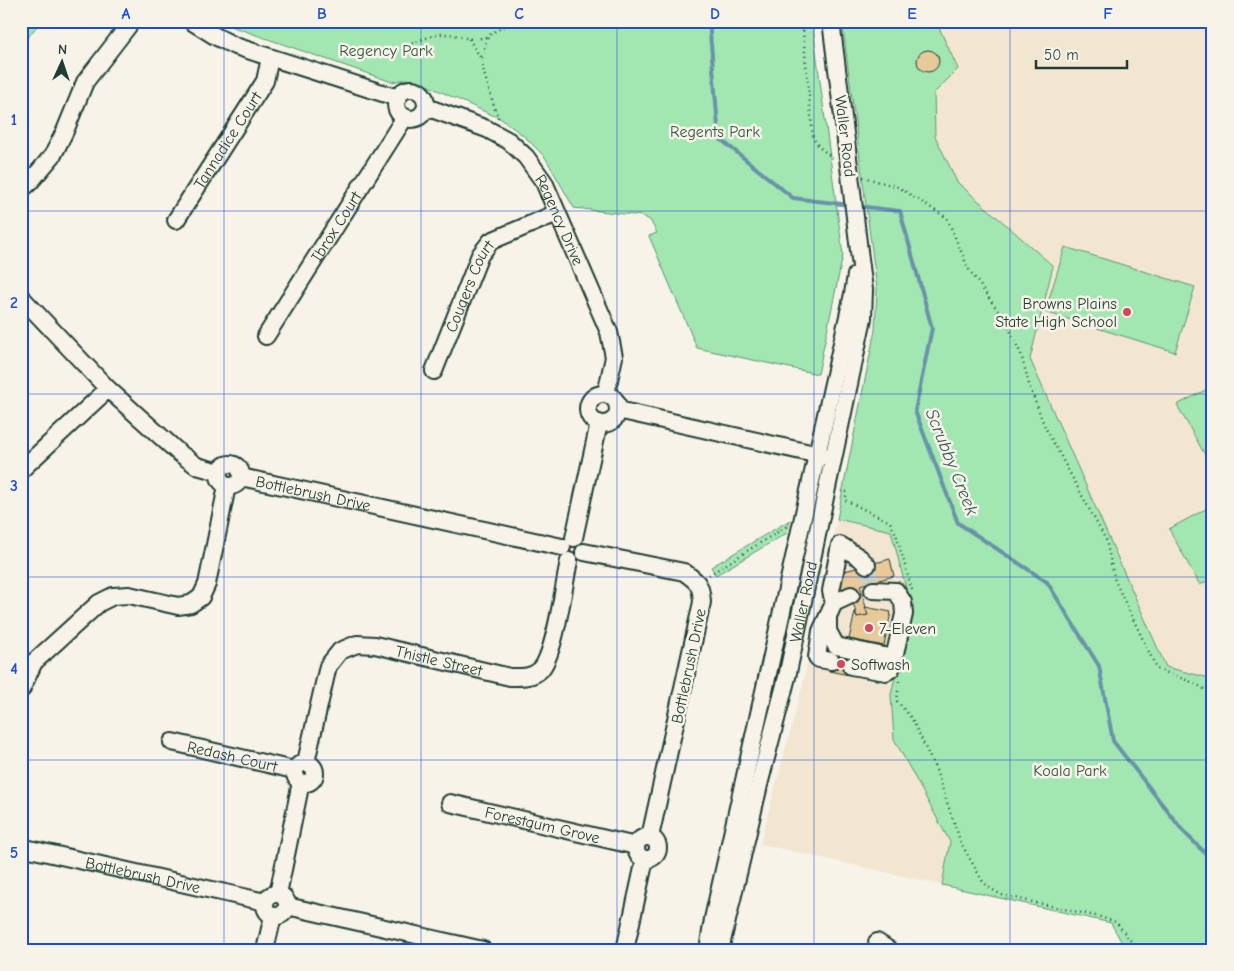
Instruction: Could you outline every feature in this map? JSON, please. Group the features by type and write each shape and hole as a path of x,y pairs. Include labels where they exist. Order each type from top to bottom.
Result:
{"street":[{"path":"21,190 53,155 85,82 132,21"},
{"path":"191,21 235,46 398,98"},
{"name":"Waller Road","path":"720,950 782,614 862,318 864,290 831,21"},
{"name":"Tannadice Court","path":"176,220 264,81 270,58"},
{"path":"414,89 419,91 425,98 426,107 422,115 414,119 405,117 397,107 398,98 404,91 414,89"},
{"name":"Regency Drive","path":"426,107 487,129 509,141 526,157 544,182 610,332 614,357 606,394"},
{"name":"Ibrox Court","path":"266,336 405,117"},
{"name":"Cougers Court","path":"434,371 480,255 492,241 557,213"},
{"path":"21,296 108,389 178,452 197,466 223,479 207,584 201,597 191,604 178,606 129,595 113,596 99,603 34,662 21,690"},
{"path":"21,470 108,389"},
{"path":"606,394 615,399 618,410 612,421 606,424 599,423 590,416 588,405 595,396 606,394"},
{"path":"618,410 825,456"},
{"name":"Thistle Street","path":"266,950 301,772 328,666 340,651 357,644 376,645 510,677 528,677 540,671 551,652 568,549 577,531 599,423"},
{"name":"Waller Road","path":"708,950 713,919 752,779 787,677 800,618 825,456"},
{"name":"Bottlebrush Drive","path":"223,479 223,466 231,463 238,466 241,477 568,549"},
{"path":"867,565 840,545 831,591 828,631 836,646 894,658"},
{"path":"568,549 578,560 584,552 684,572 697,582"},
{"name":"Bottlebrush Drive","path":"625,950 644,847 702,602 701,589 697,582"},
{"path":"831,662 819,659 816,654 821,631 831,611 864,590 896,591 903,602 904,614 892,669 886,672 851,666"},
{"path":"782,614 800,618"},
{"name":"Redash Court","path":"172,742 301,772"},
{"name":"Forestgum Grove","path":"450,803 644,847"},
{"name":"Bottlebrush Drive","path":"21,847 483,950"}],"path":[{"path":"802,21 813,138 819,147 838,162"},
{"path":"497,120 499,115 496,113 482,60 489,36 513,22"},
{"path":"412,43 446,34 469,40 489,36"},
{"path":"469,40 482,60"},
{"path":"860,175 867,179 898,187 947,218 968,268 1007,324 1018,347 1044,427 1106,540 1115,581 1158,669 1194,683 1213,694"},
{"path":"840,490 847,492 845,500 890,522 912,589 912,597"},
{"path":"697,582 793,522"},
{"path":"899,679 897,701 912,719 936,770 961,843 983,882 1002,895 1116,922 1138,950"}],"shaded area":[{"name":"Browns Plains State High School","path":"936,21 1213,21 1213,679 1166,667 1030,359 1053,266 957,182 935,136 934,93 958,69"},
{"path":"837,519 891,530 908,596 894,739 950,842 942,885 760,844 803,684"}],"green space":[{"path":"21,21 41,21 21,46"},
{"name":"Regents Park","path":"216,21 812,21 843,255 818,374 697,348 649,236 657,233 650,220 642,216 574,208 545,157 524,136 501,119 424,84 406,79 392,82"},
{"name":"Koala Park","path":"842,21 936,21 958,69 934,93 935,136 957,182 1053,266 1030,359 1166,667 1213,679 1213,950 1126,950 1111,923 942,885 950,842 894,739 891,695 909,612 908,596 891,531 837,519 875,330 877,289"},
{"path":"1065,247 1195,287 1175,352 1045,312"},
{"path":"1213,386 1213,469 1177,405"},
{"path":"1213,505 1213,578 1200,585 1169,529"},
{"path":"790,520 787,533 716,575 711,567"}],"building":[{"path":"928,50 936,53 939,61 936,69 928,72 920,69 917,61 920,53"},
{"path":"890,559 894,576 860,585 868,615 857,617 849,587 841,589 837,573"},
{"name":"7-Eleven","path":"865,607 891,612 884,646 849,639 855,612 857,617 868,615"},
{"name":"Softwash","path":"833,656 852,661 849,675 829,671"}],"waterway":[{"name":"Scrubby Creek","path":"709,21 719,138 793,198 850,205"},
{"name":"Scrubby Creek","path":"857,206 900,211 932,328 915,411 958,523 1047,582 1099,666 1113,741 1183,831 1213,861"}],"tunnel":[{"path":"867,565 871,582"}],"place":[{"name":"Browns Plains State High School","path":"1127,312"},
{"name":"7-Eleven","path":"869,628"},
{"name":"Softwash","path":"841,664"}],"park label":[{"name":"Regency Park","path":"386,50"}]}
